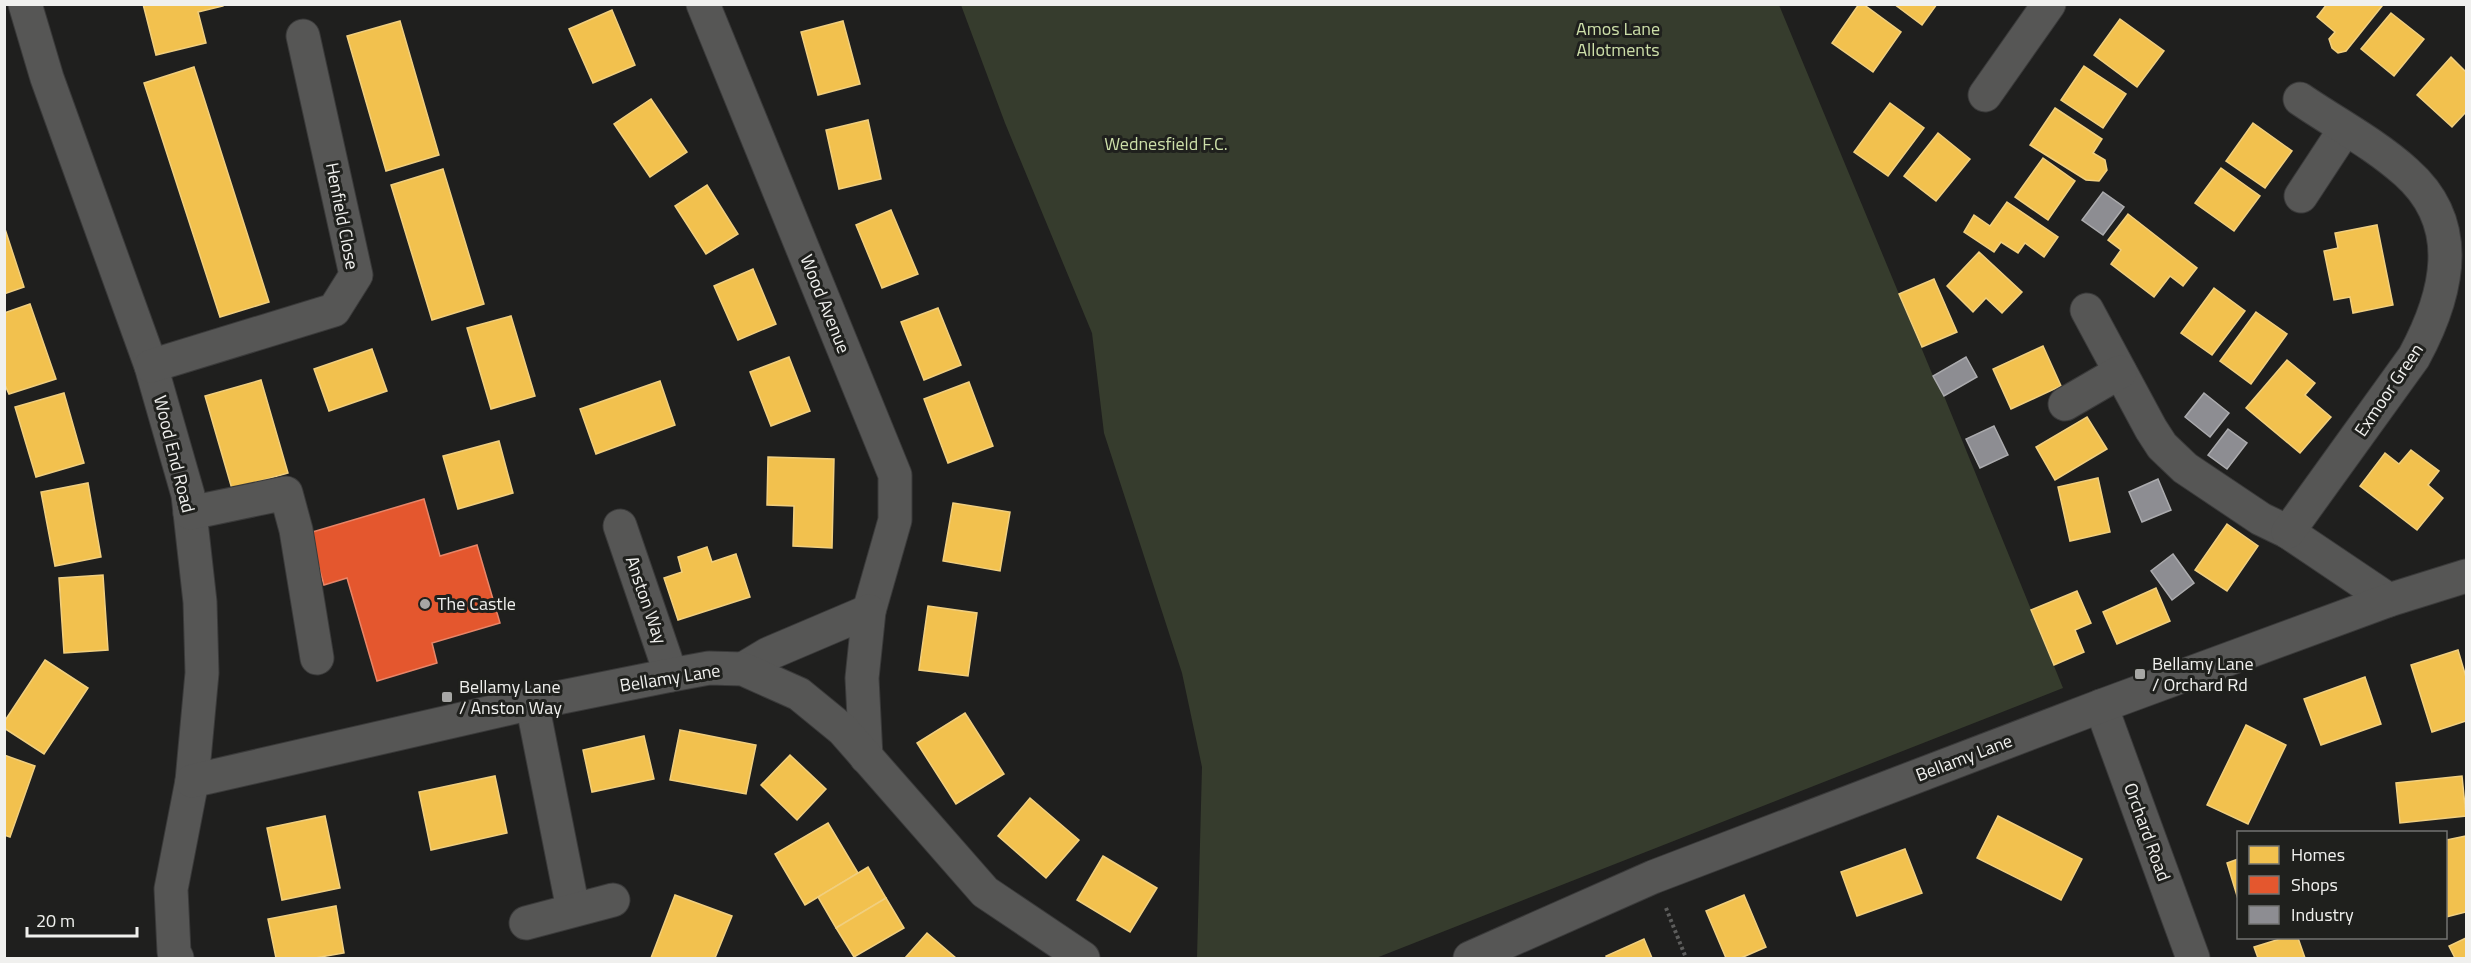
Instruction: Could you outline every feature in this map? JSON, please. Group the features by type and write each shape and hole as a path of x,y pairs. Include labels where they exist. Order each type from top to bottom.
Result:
{"street":[{"name":"Wood End Road","path":"25,4 47,78 151,366 188,495 201,602 202,673 192,781 171,889 168,956"},
{"name":"Wood Avenue","path":"703,4 895,476 895,520 869,611 862,678 866,757"},
{"path":"1985,95 2049,4"},
{"name":"Henfield Close","path":"151,366 334,310 356,275 303,36"},
{"name":"Exmoor Green","path":"2288,532 2414,357 2430,326 2444,282 2445,246 2440,220 2420,186 2406,172 2300,99"},
{"path":"2301,196 2345,129"},
{"path":"2087,310 2151,429 2162,446 2177,461 2261,519 2288,532 2389,600"},
{"path":"2065,404 2120,372"},
{"path":"190,513 286,494 296,530 317,658"},
{"name":"Anston Way","path":"620,526 671,675"},
{"name":"Bellamy Lane","path":"1470,958 1653,877 2101,706 2389,600 2466,576"},
{"path":"743,669 768,654 869,611"},
{"name":"Bellamy Lane","path":"192,781 532,703 710,668 743,669 799,694 843,730 985,892 1083,958"},
{"path":"532,703 573,909"},
{"name":"Orchard Road","path":"2101,706 2193,958"},
{"path":"526,923 613,900"}],"path":[{"path":"1653,877 1686,958"}],"green space":[{"path":"961,5 1779,5 1933,376 1944,396 2063,688 1376,958 1197,958 1202,767 1182,673 1104,433 1092,333 1005,123"}],"building: Homes":[{"path":"143,4 223,4 223,6 198,12 206,43 156,55"},
{"path":"1859,4 1863,4 1901,32 1873,72 1832,43"},
{"path":"1894,4 1937,4 1922,25"},
{"path":"2327,4 2380,4 2382,6 2346,51 2338,53 2332,48 2329,39 2335,32 2317,17"},
{"path":"612,10 635,65 593,83 569,29"},
{"path":"2391,13 2424,39 2394,76 2361,49"},
{"path":"2120,19 2164,51 2137,87 2094,55"},
{"path":"400,21 439,155 386,171 347,36"},
{"path":"843,21 860,84 818,95 801,32"},
{"path":"2451,57 2466,72 2466,112 2452,127 2417,95"},
{"path":"2084,66 2126,94 2103,128 2061,100"},
{"path":"194,67 269,302 220,317 144,83"},
{"path":"651,99 687,152 650,177 614,124"},
{"path":"1890,103 1924,128 1888,176 1854,152"},
{"path":"2055,108 2102,139 2093,153 2105,160 2107,170 2099,181 2086,180 2030,145"},
{"path":"868,120 881,179 839,189 826,130"},
{"path":"2253,123 2292,151 2265,188 2226,161"},
{"path":"1938,133 1970,159 1936,201 1904,176"},
{"path":"2043,158 2075,181 2048,220 2015,197"},
{"path":"2221,168 2260,196 2234,231 2195,203"},
{"path":"443,169 484,304 432,320 391,185"},
{"path":"707,185 738,234 706,254 675,206"},
{"path":"2007,202 2058,237 2044,257 2025,243 2018,253 2001,242 1994,252 1964,232 1974,215 1990,226"},
{"path":"891,210 918,274 882,288 856,225"},
{"path":"2128,214 2197,268 2183,286 2170,276 2154,297 2111,264 2121,250 2108,240"},
{"path":"2377,225 2393,305 2353,313 2350,297 2334,300 2324,251 2338,248 2335,233"},
{"path":"4,226 24,287 4,294"},
{"path":"1979,252 2022,292 2002,313 1986,298 1973,312 1947,286"},
{"path":"753,269 776,324 738,340 714,286"},
{"path":"1934,279 1957,332 1922,347 1899,294"},
{"path":"2214,288 2245,311 2212,355 2181,333"},
{"path":"30,304 56,379 9,394 4,383 4,313"},
{"path":"938,308 961,365 924,380 901,322"},
{"path":"2256,312 2287,334 2251,384 2220,361"},
{"path":"511,316 535,396 491,409 467,328"},
{"path":"2043,346 2061,386 2011,409 1993,369"},
{"path":"372,349 387,391 329,411 314,369"},
{"path":"789,357 810,411 771,426 750,372"},
{"path":"2287,360 2315,383 2305,395 2331,417 2300,453 2246,408"},
{"path":"261,380 288,473 232,489 205,396"},
{"path":"660,381 675,425 596,454 580,409"},
{"path":"969,382 993,446 948,463 924,399"},
{"path":"64,393 84,463 36,477 15,407"},
{"path":"2087,417 2107,449 2055,480 2036,447"},
{"path":"499,441 513,493 458,509 443,456"},
{"path":"2411,450 2439,471 2428,485 2443,498 2417,530 2360,486 2385,453 2399,464"},
{"path":"768,457 834,459 832,548 793,546 794,506 767,505"},
{"path":"2098,478 2110,532 2070,541 2058,487"},
{"path":"88,483 101,557 55,566 41,492"},
{"path":"953,503 1010,512 1000,571 943,561"},
{"path":"2227,524 2258,546 2227,591 2195,570"},
{"path":"707,547 712,562 736,554 750,597 678,620 664,578 682,572 678,557"},
{"path":"103,575 108,650 64,653 59,578"},
{"path":"2156,588 2170,621 2117,644 2103,612"},
{"path":"2077,591 2091,623 2075,630 2084,652 2054,665 2031,610"},
{"path":"928,606 977,613 968,676 919,670"},
{"path":"2458,650 2466,677 2466,721 2432,732 2411,665"},
{"path":"45,660 88,688 44,754 4,728 4,722"},
{"path":"2365,677 2381,724 2321,745 2304,699"},
{"path":"965,713 1004,774 956,804 917,743"},
{"path":"2246,725 2286,745 2248,824 2207,805"},
{"path":"680,730 756,745 746,794 670,780"},
{"path":"644,736 654,779 592,792 583,750"},
{"path":"4,755 35,766 10,837 4,835"},
{"path":"790,755 826,789 797,820 761,785"},
{"path":"495,776 507,833 431,850 419,792"},
{"path":"2462,776 2466,816 2400,823 2396,783"},
{"path":"1030,798 1079,840 1046,878 998,836"},
{"path":"325,816 340,888 282,900 267,828"},
{"path":"1998,816 2082,859 2061,900 1977,858"},
{"path":"828,823 858,873 805,905 775,854"},
{"path":"2466,836 2466,912 2447,917 2447,840"},
{"path":"1905,849 1922,893 1857,916 1841,872"},
{"path":"1103,856 1157,888 1130,932 1077,900"},
{"path":"2237,859 2237,896 2227,863"},
{"path":"868,867 886,898 836,928 818,897"},
{"path":"675,895 732,916 715,958 651,958"},
{"path":"1744,895 1766,947 1741,958 1726,958 1706,911"},
{"path":"886,898 904,928 854,957 836,928"},
{"path":"336,906 344,953 315,958 276,958 268,919"},
{"path":"927,933 956,958 905,958"},
{"path":"2466,938 2466,958 2455,958 2449,946"},
{"path":"1644,939 1652,958 1607,958 1606,956"},
{"path":"2280,939 2298,939 2305,958 2258,958 2254,947"}],"building: Shops":[{"name":"The Castle","path":"424,499 440,556 477,545 500,623 432,643 437,663 377,681 347,578 324,585 309,533"}],"building: Industry":[{"path":"2103,192 2124,207 2103,235 2082,220"},
{"path":"1966,357 1977,377 1944,396 1933,376"},
{"path":"2204,393 2229,413 2210,437 2185,417"},
{"path":"1994,426 2008,455 1980,468 1966,439"},
{"path":"2228,429 2247,443 2227,469 2208,455"},
{"path":"2158,479 2171,510 2142,522 2129,492"},
{"path":"2173,554 2194,583 2172,600 2151,571"}],"place":[{"name":"The Castle","path":"425,604"},
{"name":"Bellamy Lane / Orchard Rd","path":"2140,674"},
{"name":"Bellamy Lane / Anston Way","path":"447,697"}],"park label":[{"name":"Amos Lane Allotments","path":"1618,39"},
{"name":"Wednesfield F.C.","path":"1166,144"}]}
